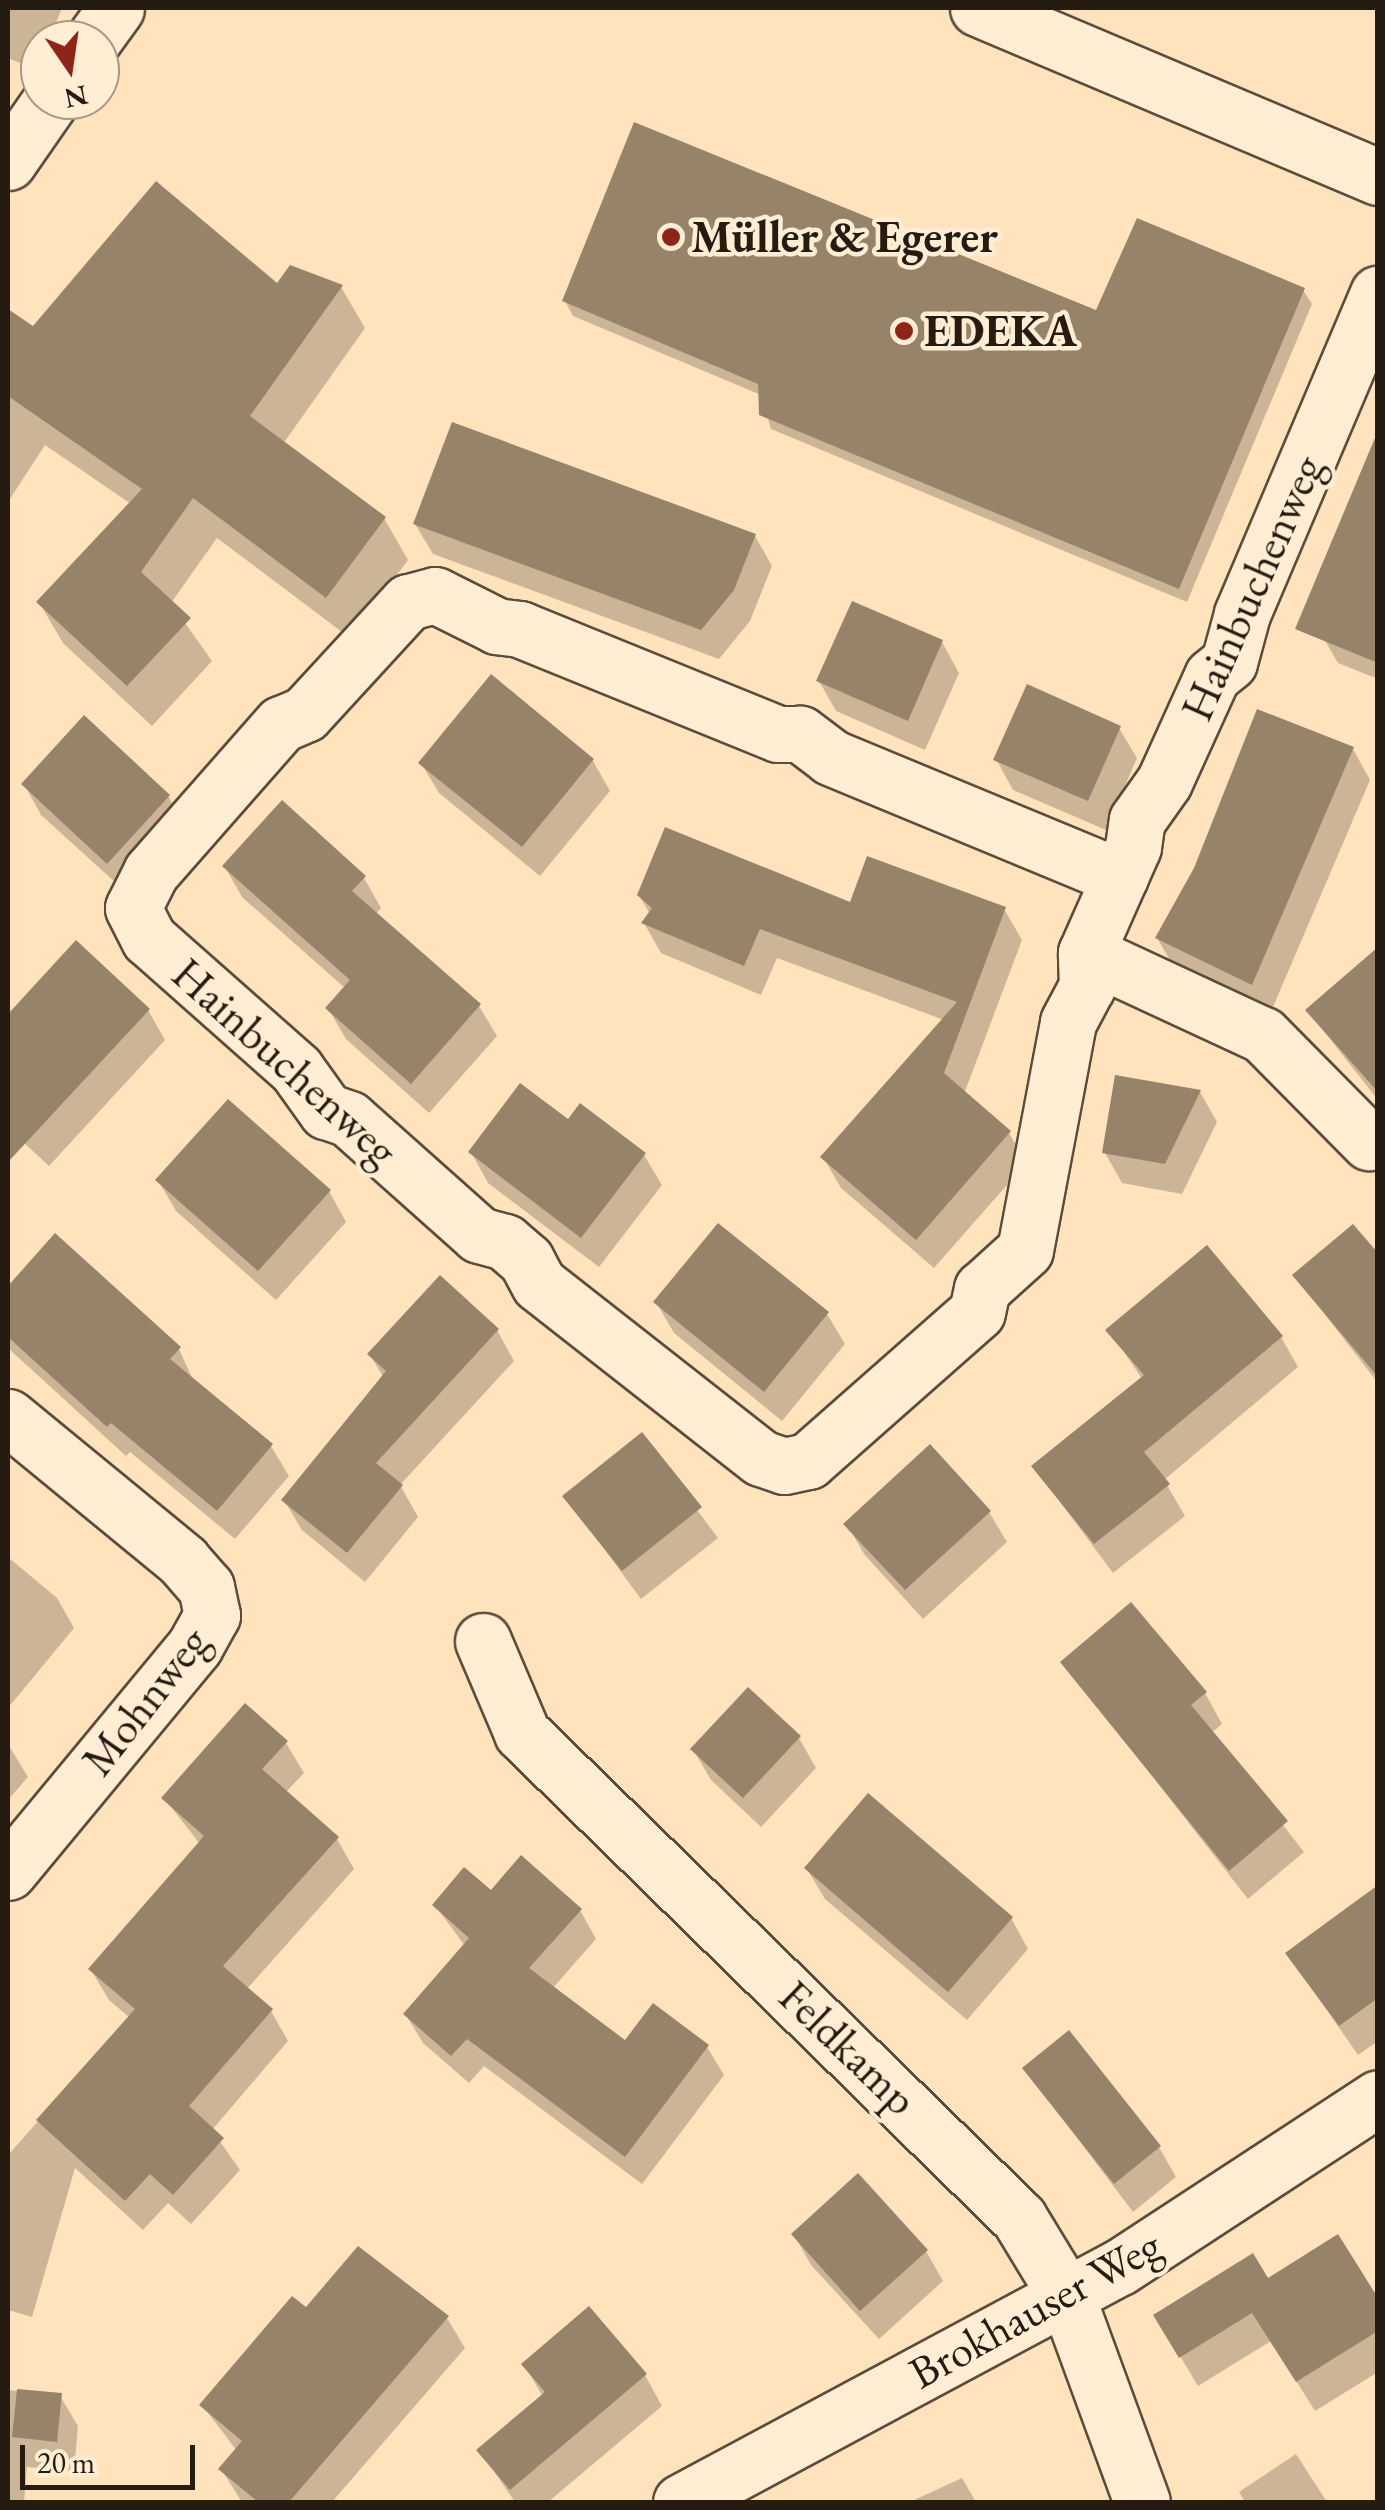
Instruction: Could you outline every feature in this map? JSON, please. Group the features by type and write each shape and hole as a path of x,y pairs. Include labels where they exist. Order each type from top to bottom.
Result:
{"street":[{"path":"978,8 1378,177"},
{"path":"8,162 37,120"},
{"name":"Hainbuchenweg","path":"1120,877 831,757 800,734 778,734 520,628 497,626 434,595 408,602 305,714 282,724 168,851 133,908 149,939 296,1069 326,1112 349,1119 479,1235 505,1242 526,1260 539,1284 761,1458 784,1466 808,1460 919,1368 977,1312 992,1275 1025,1250 1068,1022 1087,987 1086,953 1120,877 1142,810 1164,782 1212,676 1229,662 1242,614 1378,294"},
{"path":"1086,953 1262,1035 1370,1142"},
{"name":"Mohnweg","path":"8,1416 183,1560 206,1588 212,1615 195,1646 8,1872"},
{"name":"Feldkamp","path":"483,1641 522,1734 1002,2196 1067,2297 1142,2502"},
{"name":"Brokhauser Weg","path":"681,2502 1067,2297 1378,2098"}],"building":[{"path":"634,122 1096,310 1137,218 1305,288 1179,589 759,415 758,384 562,301"},
{"path":"156,181 277,283 290,265 343,285 250,416 386,517 326,598 193,498 141,572 191,618 127,686 36,602 142,489 8,396 8,309 33,326"},
{"path":"452,422 756,534 734,590 701,630 413,524"},
{"path":"1378,434 1378,663 1295,629"},
{"path":"852,601 943,640 908,721 816,681"},
{"path":"491,674 594,759 522,847 418,763"},
{"path":"1027,684 1121,726 1088,801 993,760"},
{"path":"1257,709 1354,747 1252,985 1155,938 1194,868"},
{"path":"84,715 170,795 107,864 21,784"},
{"path":"282,800 366,876 352,891 481,1004 411,1084 325,1008 350,980 222,866"},
{"path":"665,827 850,902 867,856 1006,907 944,1073 1011,1131 916,1240 820,1157 957,1002 760,929 744,966 641,923 652,908 637,895"},
{"path":"76,940 150,1009 8,1162 8,1014"},
{"path":"1378,947 1378,1092 1305,1010"},
{"path":"1115,1075 1201,1090 1165,1164 1102,1153"},
{"path":"520,1083 568,1119 580,1103 646,1153 581,1238 468,1152"},
{"path":"228,1099 331,1190 258,1271 155,1180"},
{"path":"718,1223 829,1312 764,1392 653,1302"},
{"path":"1353,1224 1378,1253 1378,1377 1292,1275"},
{"path":"55,1233 181,1347 170,1359 273,1444 217,1511 111,1423 107,1427 8,1337 8,1286"},
{"path":"1207,1245 1283,1336 1144,1452 1170,1484 1094,1544 1031,1466 1144,1375 1105,1330"},
{"path":"440,1275 499,1329 376,1463 403,1485 347,1553 281,1500 386,1371 367,1354"},
{"path":"642,1432 702,1507 622,1571 562,1496"},
{"path":"930,1444 991,1511 905,1590 843,1524"},
{"path":"1131,1602 1207,1692 1191,1705 1288,1821 1229,1871 1060,1662"},
{"path":"748,1687 801,1736 743,1798 690,1749"},
{"path":"245,1703 288,1741 262,1769 339,1837 223,1966 273,2009 189,2106 224,2138 173,2195 150,2174 125,2201 36,2120 135,2009 88,1969 204,1836 161,1798"},
{"path":"868,1793 1013,1917 948,1992 804,1868"},
{"path":"521,1855 582,1909 529,1968 625,2040 653,2003 709,2045 625,2157 467,2039 451,2056 403,2014 469,1938 432,1905 464,1867 491,1890"},
{"path":"1378,1885 1378,1998 1339,2026 1285,1953"},
{"path":"1069,2030 1161,2146 1114,2184 1022,2068"},
{"path":"858,2173 928,2250 860,2311 791,2234"},
{"path":"1338,2234 1378,2298 1378,2331 1296,2382 1252,2313 1179,2358 1153,2315 1253,2253 1268,2278"},
{"path":"358,2246 449,2316 289,2502 258,2502 218,2469 242,2441 199,2405 292,2296 306,2307"},
{"path":"589,2306 647,2374 510,2490 476,2450 545,2392 521,2364"},
{"path":"17,2389 62,2393 57,2442 12,2437"}],"place":[{"name":"Müller & Egerer","path":"671,237"},
{"name":"EDEKA","path":"904,331"}]}
